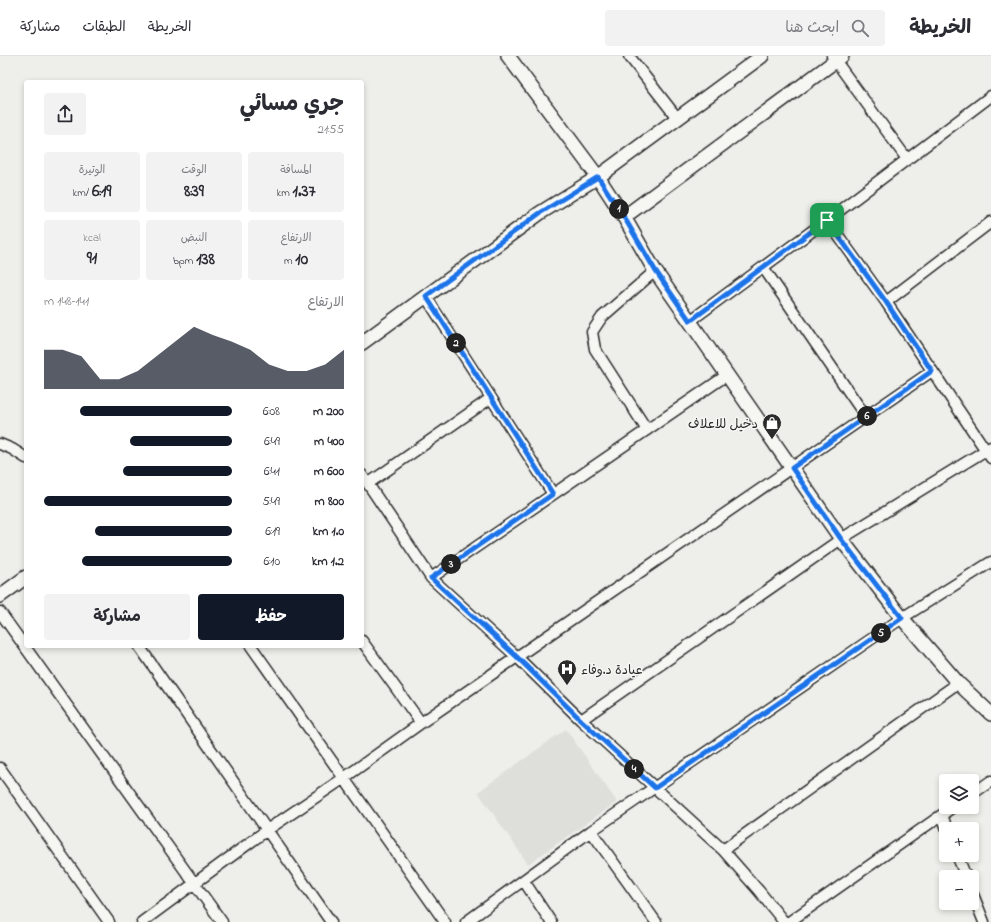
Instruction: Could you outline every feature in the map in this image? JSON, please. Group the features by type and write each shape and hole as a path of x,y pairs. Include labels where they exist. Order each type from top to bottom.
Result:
{"street":[{"path":"508,56 598,177 624,217 655,270 841,539 902,618 958,683 991,714"},
{"path":"629,56 678,119"},
{"path":"364,342 540,213 598,177 762,56"},
{"path":"624,217 836,58 907,159"},
{"path":"690,321 991,96"},
{"path":"581,720 841,539 989,452 886,302 827,220"},
{"path":"886,302 991,222"},
{"path":"763,267 866,417"},
{"path":"647,430 595,349 592,332 602,317 655,270"},
{"path":"426,296 553,494"},
{"path":"142,922 267,830 932,371"},
{"path":"431,578 727,375"},
{"path":"369,483 491,398"},
{"path":"0,444 24,457"},
{"path":"364,477 431,578 517,657 581,720 723,850 784,922"},
{"path":"466,922 591,831 902,618 991,562"},
{"path":"0,596 24,578"},
{"path":"0,612 24,645"},
{"path":"364,645 421,723"},
{"path":"26,648 222,922"},
{"path":"140,648 331,922"},
{"path":"252,648 445,922"},
{"path":"723,850 958,683"},
{"path":"0,768 109,922"},
{"path":"979,789 991,781"},
{"path":"789,922 942,815 944,822"},
{"path":"591,831 656,922"},
{"path":"524,881 551,922"},
{"path":"979,910 984,922"}],"shaded area":[{"path":"566,729 617,802 528,864 478,792"}],"place":[{"name":"دخيل للاعلاف","path":"772,440"},
{"name":"عيادة د.وفاء","path":"567,686"}],"route":[{"path":"598,177 624,217 655,270 690,321 827,220 886,302 932,371 792,468 841,539 902,618 655,788 431,578 553,494 426,296 540,213 598,177"}]}
